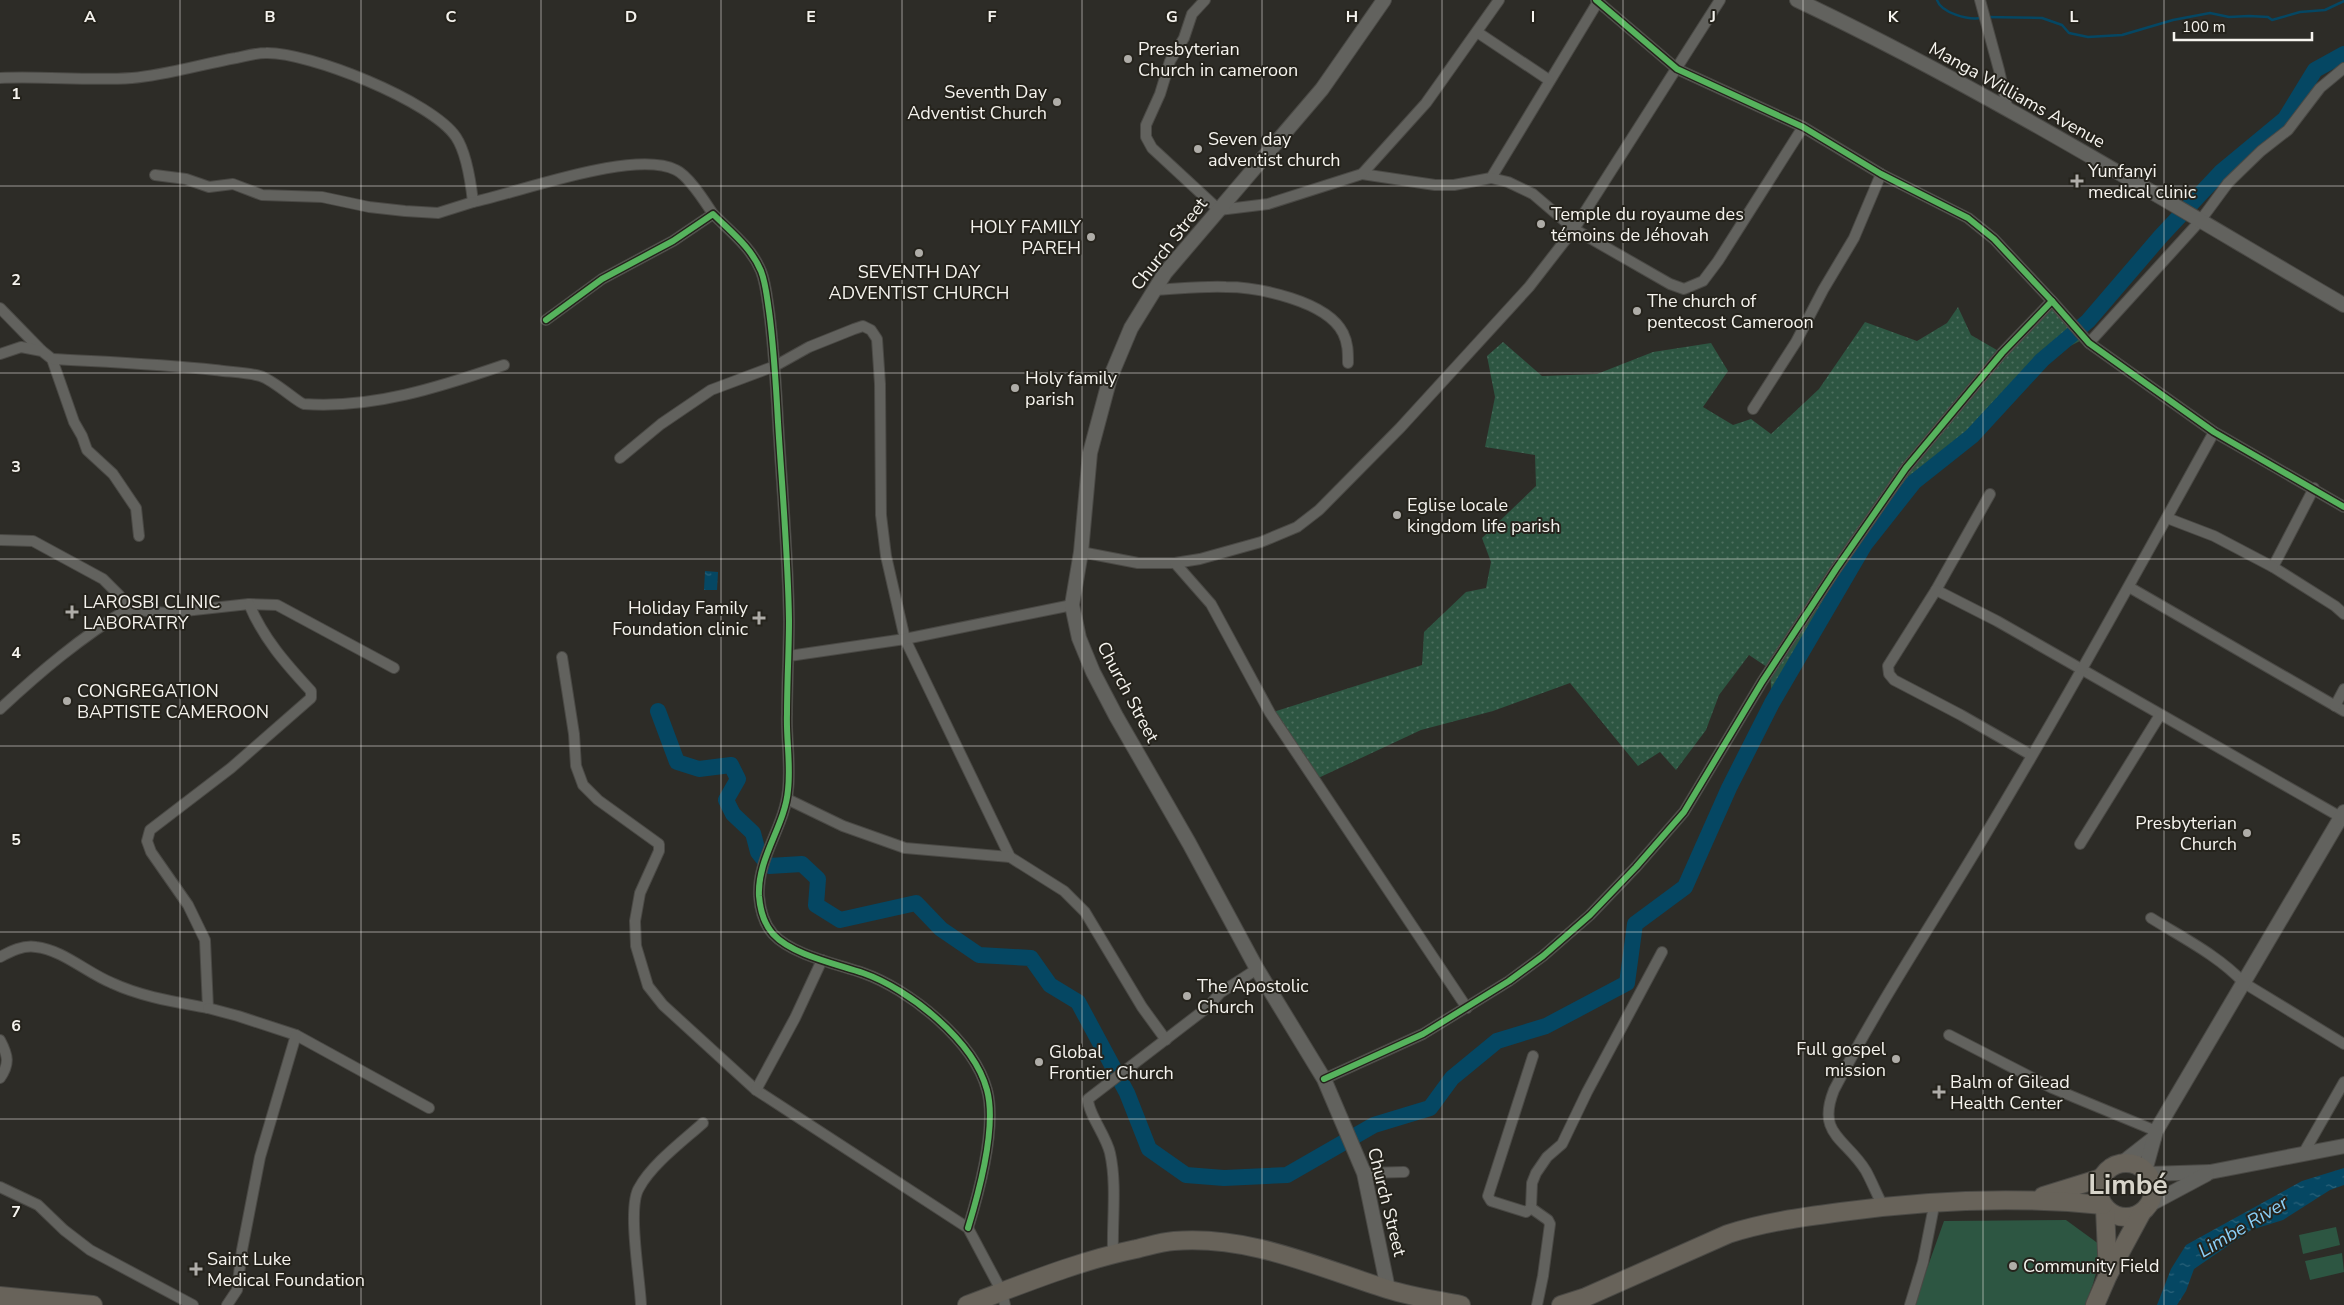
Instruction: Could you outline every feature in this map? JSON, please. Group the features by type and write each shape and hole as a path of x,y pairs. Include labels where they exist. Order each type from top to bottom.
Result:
{"highway":[{"path":"2095,1305 2108,1275 2145,1209 2153,1190 2147,1172 2138,1166 2122,1162 2106,1170 2101,1178 2098,1192 2104,1206 2108,1275"},
{"path":"2033,1199 2101,1178"},
{"path":"1561,1305 1586,1297 1728,1234 1749,1227 1797,1218 1882,1206 1935,1202 2033,1199 2104,1206 2113,1214 2122,1217 2133,1216 2145,1209"},
{"path":"967,1305 1004,1298 1059,1269 1113,1253 1173,1241 1229,1243 1256,1247 1299,1258 1423,1302 1461,1305"},
{"path":"0,1296 93,1305"}],"main road":[{"name":"Church Street","path":"1384,0 1322,89 1153,290 1131,328 1110,378 1090,453 1080,552 1072,605 1079,638 1093,672 1257,969 1324,1079 1356,1150 1364,1173 1388,1289"},
{"name":"Manga Williams Avenue","path":"1797,0 1874,37 2008,111 2174,204 2344,305"},
{"path":"2343,816 2155,1134 2147,1172 2210,1172 2344,1146"},
{"path":"2122,1162 2155,1134"},
{"path":"2145,1209 2210,1172"}],"street":[{"path":"1205,0 1192,14 1184,38 1170,61 1160,94 1146,125 1146,137 1152,148 1219,210 1268,204 1362,174 1435,185 1491,178 1508,182 1533,194 1574,229 1670,284 1684,289 1694,287 1703,281 1718,261 1803,127"},
{"path":"1362,174 1426,103 1499,0"},
{"path":"1491,178 1598,0 1677,69 1803,127 1881,174 1968,218 1994,239 2052,301 2086,341 2214,432 2344,507"},
{"path":"1080,552 1138,562 1175,563 1224,553 1261,542 1297,527 1319,510 1400,428 1529,288 1574,229 1720,0"},
{"path":"1984,8 2008,111"},
{"path":"1477,32 1549,80"},
{"path":"0,78 39,77 97,80 134,78 266,53 298,57 383,88 442,122 458,139 470,179 474,202"},
{"path":"2086,341 2198,220 2228,183 2261,151 2288,130 2320,88 2344,68"},
{"path":"155,175 186,179 209,187 233,184 262,195 322,197 369,207 438,213 596,169 644,164 678,170 700,195 713,214 752,252 763,274 775,366 787,582 789,656 787,717 789,771 787,800 759,877 759,898 763,916 772,933 786,944 822,960 867,974 904,994 929,1013 957,1040 978,1070 987,1090 988,1127 984,1165 968,1228"},
{"path":"1753,409 1805,327 1823,290 1854,238 1881,174"},
{"path":"546,320 602,279 672,241 713,214"},
{"path":"1153,290 1227,286 1254,289 1319,309 1332,319 1343,332 1348,347 1348,363"},
{"path":"1324,1079 1423,1034 1509,981 1543,956 1590,914 1660,842 1684,812 1762,682 1836,569 1906,468 2002,353 2052,301"},
{"path":"0,308 52,360 74,422 87,450 113,474 136,508 139,536"},
{"path":"620,458 661,424 711,390 775,366 809,347 854,328 863,326 871,330 876,339 880,384 881,515 886,556 905,639 1010,857"},
{"path":"0,354 21,346 42,351"},
{"path":"52,360 168,365 259,376 274,382 300,404 325,405 392,398 504,365"},
{"path":"1882,1206 1866,1171 1855,1155 1832,1132 1828,1119 1828,1104 1843,1073 1905,964 1984,837 2129,587 2214,432"},
{"path":"2273,567 2314,488"},
{"path":"1990,494 1936,590 1888,666 1889,674 1894,680 2031,755"},
{"path":"2167,518 2207,533 2273,567 2335,606 2344,614"},
{"path":"0,540 33,541 103,579 119,595 128,609"},
{"path":"1175,563 1211,604 1270,712 1467,1008"},
{"path":"2129,587 2340,708 2344,688"},
{"path":"1936,590 1996,621 2160,715 2343,816"},
{"path":"208,1008 205,940 188,905 150,852 147,841 150,830 231,768 311,698 311,690 274,649 263,633 249,604"},
{"path":"0,709 30,680 79,642 128,609 166,613 249,604 276,605 284,607 394,668"},
{"path":"789,656 905,639 1072,605"},
{"path":"562,657 574,734 576,766 583,785 598,800 659,844 659,851 640,893 636,921 636,946 648,986 663,1005 756,1090 968,1228 1004,1298"},
{"path":"2080,844 2160,715"},
{"path":"787,800 844,826 905,848 1010,857 1064,891 1086,912 1138,1000 1166,1040"},
{"path":"2151,918 2219,961 2244,984 2344,1044"},
{"path":"0,957 22,948 36,947 55,952 87,971 139,994 208,1008 296,1035 428,1108"},
{"path":"1533,1056 1488,1196 1491,1201 1526,1212 1531,1208 1532,1183 1536,1173 1547,1157 1562,1144 1587,1092 1662,952"},
{"path":"756,1090 795,1018 822,960"},
{"path":"1113,1253 1114,1175 1101,1128 1088,1106 1088,1099 1208,1007 1220,994 1257,969"},
{"path":"226,1305 237,1290 260,1157 296,1035"},
{"path":"1949,1035 2052,1088 2155,1134"},
{"path":"0,1040 7,1054 8,1063 0,1078"},
{"path":"2304,1154 2344,1082"},
{"path":"641,1305 634,1209 637,1190 645,1178 703,1123"},
{"path":"1364,1173 1404,1172"},
{"path":"0,1187 38,1204 64,1230 97,1254 192,1305"},
{"path":"1910,1305 1923,1262 1935,1202"},
{"path":"1531,1208 1548,1220 1550,1224 1537,1305"}],"green space":[{"path":"2052,301 2084,339 2042,360 1972,436 1914,482 1865,544 1772,703 1770,669 1749,655 1719,695 1706,730 1676,770 1660,752 1638,766 1570,683 1493,711 1421,730 1314,780 1270,713 1422,665 1424,632 1466,592 1486,588 1491,562 1482,538 1536,486 1535,455 1485,447 1495,397 1487,356 1503,342 1542,376 1597,374 1653,352 1711,343 1728,371 1703,407 1733,425 1751,419 1771,434 1819,389 1865,322 1917,341 1947,323 1958,307 1971,335 2002,353"},
{"name":"Community Field","path":"2066,1220 2103,1247 2085,1305 1914,1305 1944,1221"},
{"path":"2336,1227 2340,1245 2303,1254 2299,1235"},
{"path":"2342,1253 2344,1272 2310,1280 2305,1261"}],"water":[{"path":"705,571 718,572 717,590 704,590"},
{"name":"Limbe River","path":"2344,1168 2344,1185 2330,1190 2283,1220 2251,1230 2194,1269 2186,1291 2177,1305 2157,1305 2171,1269 2186,1245 2302,1181"}],"waterway":[{"path":"1937,0 1944,9 1956,15 1981,18"},
{"path":"1986,17 2042,18 2062,25 2069,33 2088,37 2122,35 2173,20 2210,13 2229,17 2268,17 2272,20 2300,12 2325,10 2344,1"},
{"path":"658,711 677,762 699,769 731,765 738,779 726,800 733,814 753,833 758,852 769,866 802,864 818,879 816,905 840,920 916,903 941,929 979,955 1031,958 1050,985 1078,1002 1127,1093 1149,1149 1186,1175 1224,1178 1287,1175 1374,1125 1430,1108 1452,1078 1497,1041 1546,1026 1627,983 1635,924 1685,887 1729,788 1772,703 1865,544 1914,482 1972,436 2042,360 2088,321 2161,236 2221,172 2285,119 2315,70 2344,54"}],"cycle path":[{"path":"1596,0 1677,69 1803,127 1881,174 1968,218 1994,239 2089,343 2214,432 2344,507"},
{"path":"546,320 602,279 673,241 713,214 746,247 757,262 767,296 774,353 789,620 788,790 782,816 762,868 759,896 760,906 767,926 781,941 791,948 863,973 900,991 937,1019 969,1053 980,1072 987,1090 990,1105 990,1122 985,1159 968,1228"},
{"path":"1324,1079 1423,1034 1509,981 1543,956 1590,915 1636,867 1684,812 1762,682 1836,569 1906,468 2002,353 2052,301"}],"place":[{"name":"Presbyterian Church in cameroon","path":"1128,59"},
{"name":"Seventh Day Adventist Church","path":"1057,102"},
{"name":"Seven day adventist church","path":"1198,149"},
{"name":"Yunfanyi medical clinic","path":"2077,181"},
{"name":"Temple du royaume des témoins de Jéhovah","path":"1541,224"},
{"name":"HOLY FAMILY PAREH","path":"1091,237"},
{"name":"SEVENTH DAY ADVENTIST CHURCH","path":"919,253"},
{"name":"The church of pentecost Cameroon","path":"1637,311"},
{"name":"Holy family parish","path":"1015,388"},
{"name":"Eglise locale kingdom life parish","path":"1397,515"},
{"name":"LAROSBI CLINIC LABORATRY","path":"72,612"},
{"name":"Holiday Family Foundation clinic","path":"759,618"},
{"name":"CONGREGATION BAPTISTE CAMEROON","path":"67,701"},
{"name":"Presbyterian Church","path":"2247,833"},
{"name":"The Apostolic Church","path":"1187,996"},
{"name":"Full gospel mission","path":"1896,1059"},
{"name":"Global Frontier Church","path":"1039,1062"},
{"name":"Balm of Gilead Health Center","path":"1939,1092"},
{"name":"Community Field","path":"2013,1266"},
{"name":"Saint Luke Medical Foundation","path":"196,1269"}],"district":[{"name":"Limbé","path":"2128,1185"}]}
